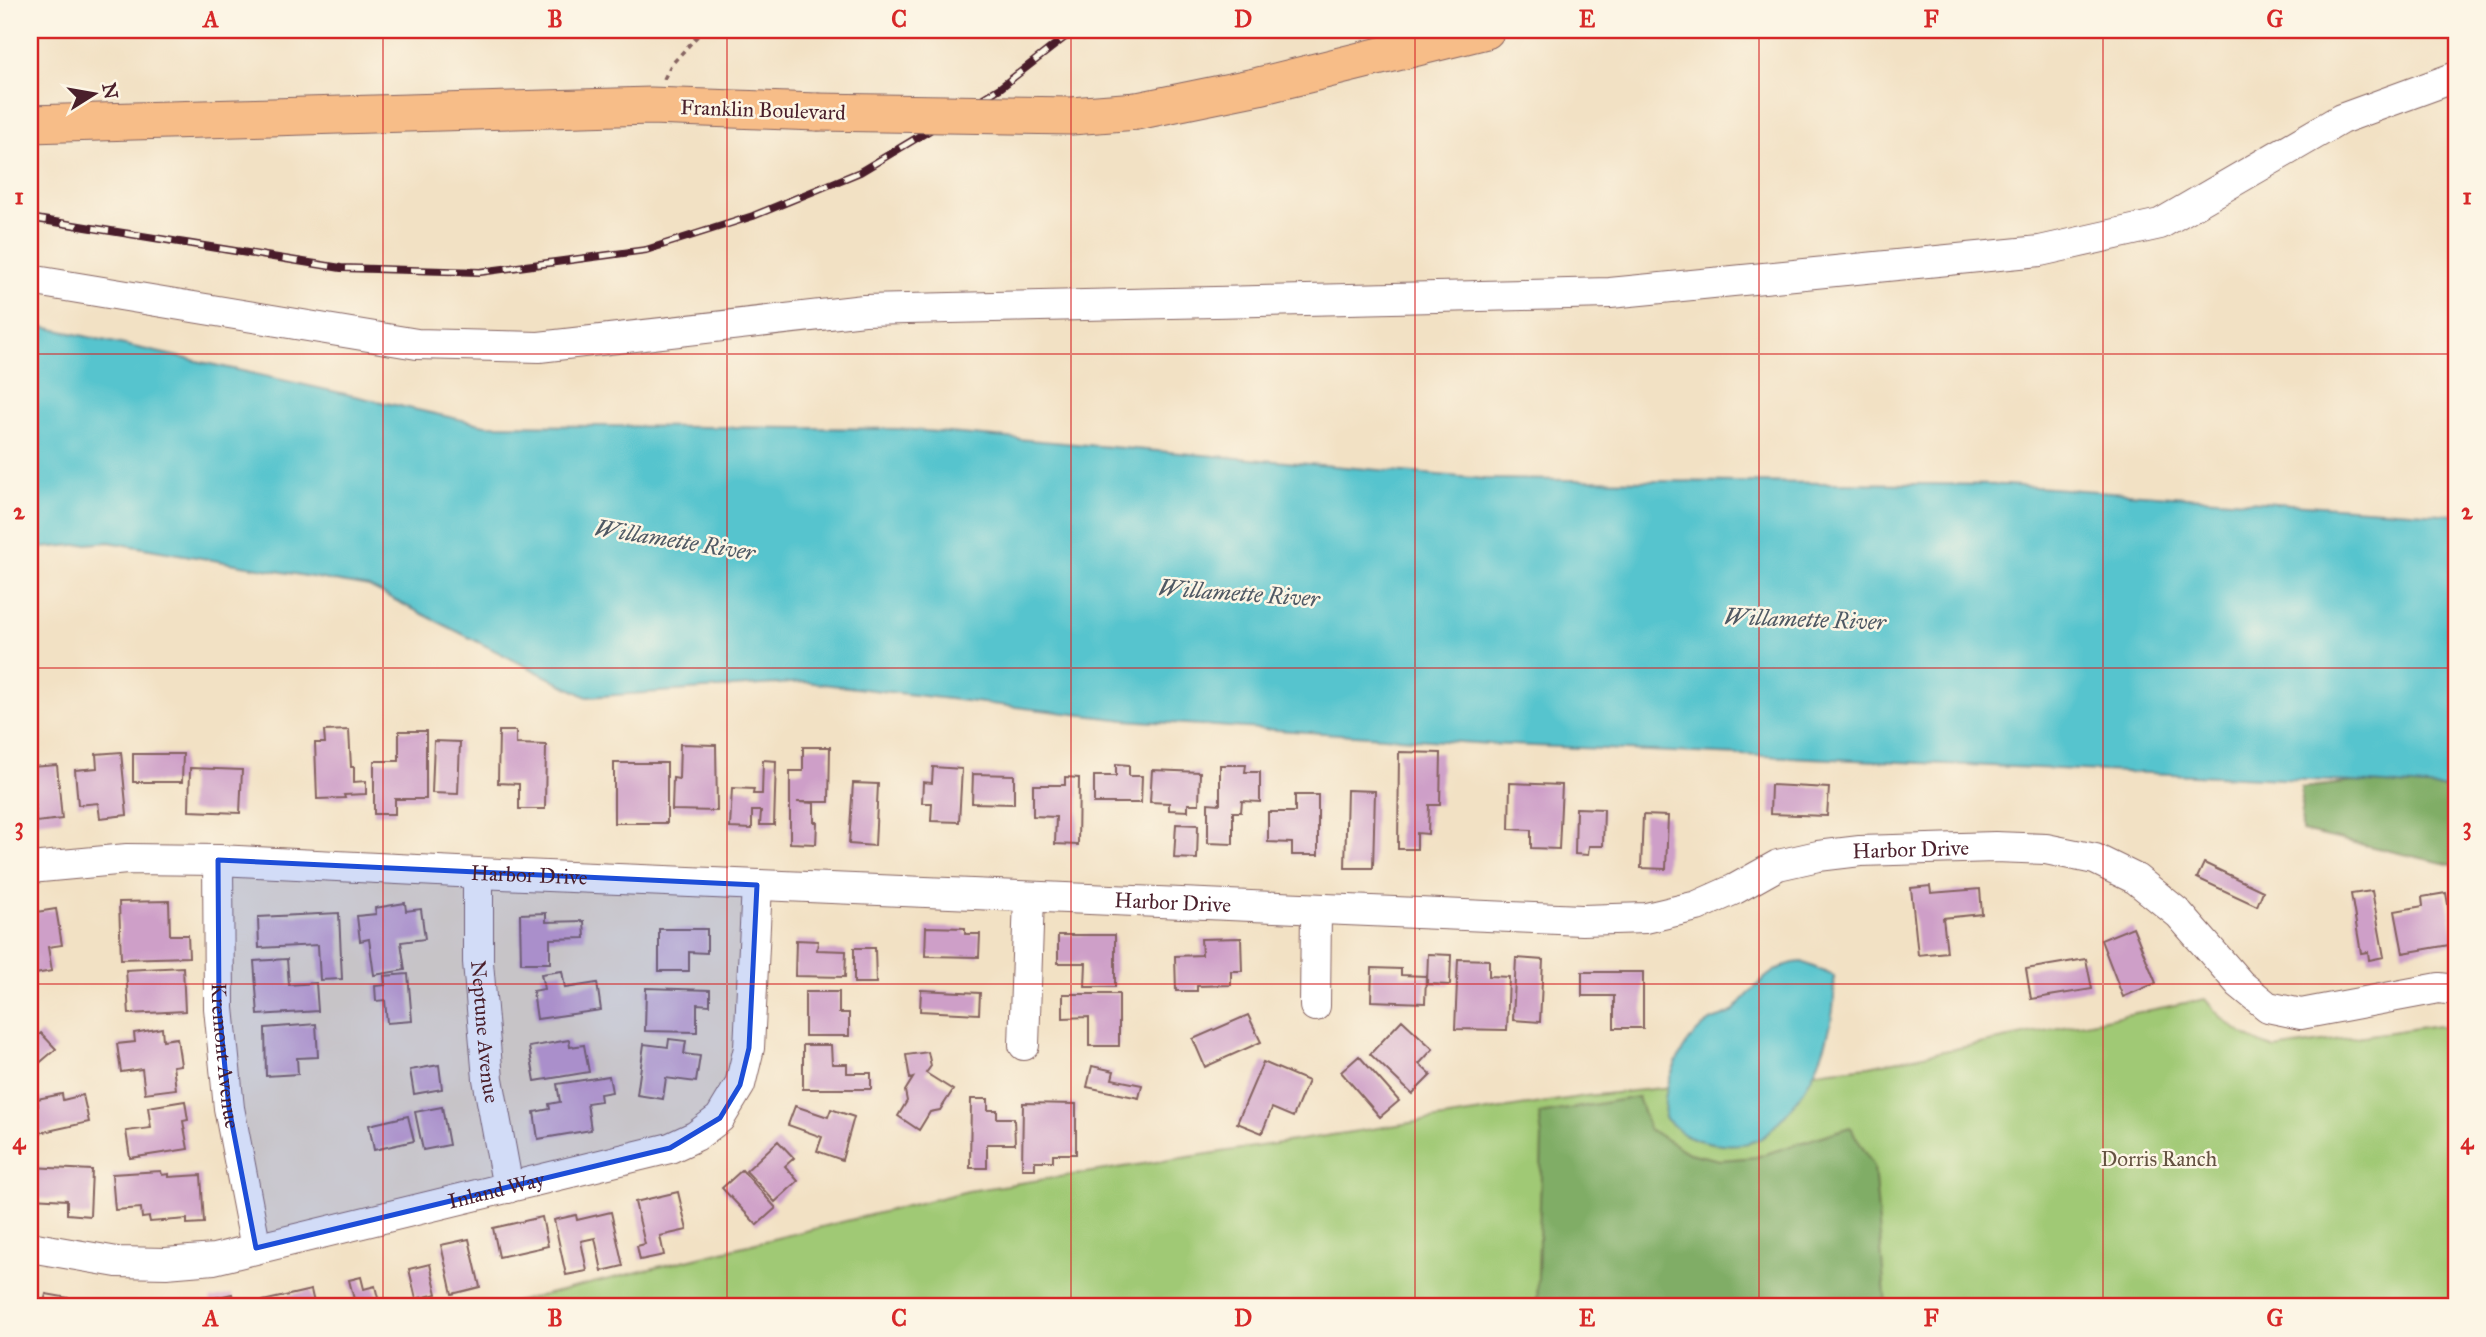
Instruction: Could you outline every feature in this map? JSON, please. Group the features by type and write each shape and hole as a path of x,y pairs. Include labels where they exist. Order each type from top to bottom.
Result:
{"main road":[{"name":"Franklin Boulevard","path":"30,124 651,106 1071,116 1136,111 1259,86 1486,30"}],"street":[{"path":"30,280 417,344 539,347 864,310 1610,293 2040,251 2160,224 2341,119 2456,77"},
{"name":"Harbor Drive","path":"30,868 127,859 218,860 1582,920 1646,918 1697,906 1778,865 1818,856 1860,851 1995,846 2046,849 2095,859 2136,879 2179,914 2240,984 2268,1007 2301,1014 2439,988 2456,990"},
{"name":"Kremont Avenue","path":"218,860 219,1008 229,1108 256,1248"},
{"name":"Neptune Avenue","path":"478,873 478,962 487,1066 508,1188"},
{"name":"Inland Way","path":"30,1248 117,1262 166,1263 214,1259 670,1148 696,1136 720,1118 740,1085 749,1048 757,885"},
{"path":"1024,1045 1030,897"},
{"path":"1315,1006 1316,910"}],"path":[{"path":"651,106 671,65 703,30"}],"highlighted area":[{"path":"218,860 757,885 749,1048 740,1085 720,1118 670,1148 256,1248 229,1108 219,1008"}],"green space":[{"path":"2355,782 2456,789 2456,866 2302,831 2301,788"},
{"name":"Dorris Ranch","path":"2205,999 2236,1030 2275,1049 2438,1025 2449,1029 2456,1057 2456,1307 495,1307 968,1191 1586,1096 1869,1066"},
{"path":"1638,1097 1649,1129 1689,1153 1720,1160 1756,1157 1850,1127 1874,1166 1886,1307 1537,1307 1542,1137 1539,1114"}],"water":[{"name":"Willamette River","path":"30,324 485,425 902,429 1484,479 2005,485 2456,515 2456,789 2355,782 1490,744 1125,720 806,682 587,697 369,587 109,542 30,549"},
{"path":"1802,962 1834,976 1834,996 1823,1052 1795,1103 1768,1133 1755,1141 1724,1144 1703,1141 1682,1133 1665,1118 1665,1105 1670,1079 1682,1052 1699,1030 1709,1022 1728,1015 1772,972"}],"building":[{"path":"349,730 354,782 366,781 366,794 317,799 315,743 325,743 324,731"},
{"path":"399,731 426,731 426,799 395,799 395,814 374,814 374,761 399,761"},
{"path":"499,731 516,731 516,744 546,745 545,809 519,809 519,784 498,783"},
{"path":"434,741 460,742 458,794 432,793"},
{"path":"680,744 716,745 717,811 672,810 673,778 679,779"},
{"path":"803,747 830,747 829,802 797,802 814,803 816,844 790,843 790,771 803,771"},
{"path":"121,752 127,815 100,818 98,803 78,805 75,770 97,768 96,754"},
{"path":"1399,752 1441,753 1440,805 1429,805 1428,834 1417,833 1417,849 1398,849"},
{"path":"133,754 183,754 182,782 133,782"},
{"path":"763,760 776,761 774,825 760,825 761,811 752,811 752,829 730,828 732,788 754,789 753,794 762,794"},
{"path":"614,763 667,763 667,823 614,823"},
{"path":"1116,764 1129,765 1129,776 1142,776 1141,803 1094,803 1094,776 1116,776"},
{"path":"57,765 62,819 36,822 31,767"},
{"path":"1220,765 1246,765 1245,772 1260,772 1260,802 1242,801 1241,812 1233,812 1233,844 1208,843 1208,803 1220,804"},
{"path":"933,767 962,769 959,822 931,821 932,803 922,803 923,782 932,783"},
{"path":"190,768 242,770 240,813 189,811"},
{"path":"1152,770 1200,772 1199,804 1188,804 1188,811 1169,810 1169,803 1150,802"},
{"path":"973,774 1014,775 1014,804 972,803"},
{"path":"1065,777 1079,778 1078,845 1055,844 1056,817 1033,816 1033,785 1065,785"},
{"path":"853,783 878,784 875,846 849,844"},
{"path":"1510,783 1562,785 1559,849 1531,848 1531,830 1509,829"},
{"path":"1771,785 1829,788 1827,816 1770,814"},
{"path":"1347,790 1375,791 1373,868 1345,868"},
{"path":"1295,795 1318,795 1318,855 1292,855 1292,843 1268,842 1268,812 1295,812"},
{"path":"1576,808 1604,809 1603,846 1589,846 1588,855 1575,854"},
{"path":"1643,815 1668,816 1666,869 1641,868"},
{"path":"1176,824 1198,825 1197,859 1174,858"},
{"path":"2204,863 2263,891 2257,906 2197,878"},
{"path":"1930,886 1931,893 1980,889 1982,914 1943,918 1947,952 1918,955 1911,888"},
{"path":"2372,891 2384,957 2369,960 2368,952 2361,953 2351,894"},
{"path":"2446,893 2455,944 2403,953 2395,911 2423,906 2422,897"},
{"path":"169,901 170,935 188,935 189,957 121,959 119,902"},
{"path":"405,903 406,911 421,909 425,939 401,942 405,970 374,975 369,939 360,941 357,916 376,914 375,908"},
{"path":"56,909 62,945 48,947 52,971 35,974 30,942 30,913"},
{"path":"339,913 342,979 320,980 318,945 259,948 258,917"},
{"path":"546,913 546,922 584,921 585,938 550,939 550,963 521,963 520,914"},
{"path":"926,927 965,928 965,934 980,934 979,957 925,956"},
{"path":"2133,927 2156,983 2123,997 2101,940"},
{"path":"659,929 707,929 707,953 689,952 689,971 659,971"},
{"path":"1058,935 1115,935 1115,987 1085,987 1086,963 1058,963"},
{"path":"1241,938 1242,971 1231,971 1231,985 1197,986 1197,991 1176,991 1175,956 1202,955 1201,939"},
{"path":"796,940 818,941 817,950 846,951 845,977 795,976"},
{"path":"854,948 875,948 876,983 854,983"},
{"path":"1428,954 1451,955 1450,985 1427,984"},
{"path":"1516,958 1543,960 1540,1022 1513,1020"},
{"path":"287,959 289,985 316,983 318,1011 258,1015 254,961"},
{"path":"1458,959 1489,960 1489,976 1509,977 1507,1030 1455,1029"},
{"path":"2086,959 2092,989 2031,999 2026,969"},
{"path":"183,967 185,1011 129,1014 126,970"},
{"path":"1372,968 1401,969 1401,975 1426,976 1425,1003 1371,1001"},
{"path":"562,971 565,988 597,983 601,1010 537,1019 533,991 544,989 541,974"},
{"path":"1582,972 1643,972 1643,1028 1614,1028 1614,996 1582,996"},
{"path":"408,974 412,1021 387,1023 385,1000 376,1001 375,986 385,985 384,976"},
{"path":"646,988 710,990 710,1005 697,1004 697,1032 645,1031"},
{"path":"921,990 980,993 979,1014 920,1011"},
{"path":"805,992 839,992 839,1013 849,1013 849,1036 805,1036"},
{"path":"1063,994 1119,994 1119,1046 1089,1046 1089,1017 1063,1018"},
{"path":"1248,1015 1261,1042 1205,1067 1193,1039"},
{"path":"1402,1020 1433,1049 1419,1064 1431,1075 1412,1094 1370,1054"},
{"path":"316,1024 318,1057 297,1058 298,1074 266,1076 265,1028"},
{"path":"162,1028 163,1040 177,1038 181,1065 173,1066 176,1089 145,1093 142,1069 121,1072 117,1044 135,1042 134,1033"},
{"path":"41,1033 56,1049 30,1071 30,1042"},
{"path":"669,1039 686,1041 684,1054 700,1056 696,1082 666,1078 663,1099 637,1095 644,1044 668,1047"},
{"path":"569,1040 570,1047 584,1045 589,1072 535,1081 529,1047"},
{"path":"803,1045 831,1045 832,1064 847,1064 847,1073 871,1073 871,1089 803,1089"},
{"path":"928,1052 931,1066 926,1073 953,1090 940,1110 930,1112 919,1130 898,1116 907,1101 905,1091 913,1078 910,1079 906,1055"},
{"path":"1359,1056 1399,1101 1380,1117 1341,1072"},
{"path":"1263,1062 1308,1081 1293,1117 1272,1108 1262,1133 1237,1123"},
{"path":"439,1065 442,1089 414,1094 410,1070"},
{"path":"1092,1066 1114,1071 1112,1079 1142,1085 1139,1098 1087,1087"},
{"path":"609,1076 612,1092 600,1094 601,1101 587,1103 591,1130 538,1139 534,1112 550,1109 549,1104 560,1102 557,1084"},
{"path":"62,1094 63,1100 83,1095 89,1122 30,1135 30,1108 38,1106 37,1099"},
{"path":"971,1099 988,1099 988,1110 997,1110 997,1118 1014,1118 1015,1144 987,1144 987,1168 970,1168"},
{"path":"185,1101 188,1120 183,1121 188,1149 130,1158 126,1131 151,1128 148,1107"},
{"path":"1023,1103 1076,1104 1076,1154 1053,1154 1053,1161 1035,1161 1035,1169 1022,1169"},
{"path":"795,1106 828,1117 831,1109 854,1117 842,1160 817,1151 822,1137 788,1125"},
{"path":"442,1107 449,1145 423,1150 415,1112"},
{"path":"408,1116 414,1141 374,1150 369,1125"},
{"path":"778,1141 794,1158 785,1166 798,1181 775,1202 746,1171"},
{"path":"30,1167 92,1170 90,1216 67,1214 67,1200 32,1198"},
{"path":"742,1170 776,1208 757,1225 722,1188"},
{"path":"161,1171 162,1175 169,1174 169,1177 201,1175 204,1223 187,1224 187,1219 150,1222 149,1217 142,1218 141,1208 115,1210 112,1174"},
{"path":"678,1192 687,1230 660,1236 664,1255 640,1260 637,1246 645,1244 635,1202"},
{"path":"611,1212 623,1266 602,1271 595,1238 581,1241 587,1271 566,1275 554,1220 576,1215 577,1220"},
{"path":"542,1217 548,1246 499,1257 493,1228"},
{"path":"469,1239 480,1287 452,1294 441,1245"},
{"path":"430,1264 437,1294 416,1299 409,1269"},
{"path":"361,1277 364,1289 375,1286 380,1306 356,1307 349,1280"},
{"path":"311,1290 315,1307 265,1307 263,1301"},
{"path":"46,1294 69,1298 68,1307 43,1307"},
{"path":"232,1294 235,1307 212,1307 210,1299"}],"railway":[{"path":"30,218 341,268 480,272 646,250 753,216 860,172 1000,88 1074,30"}]}
